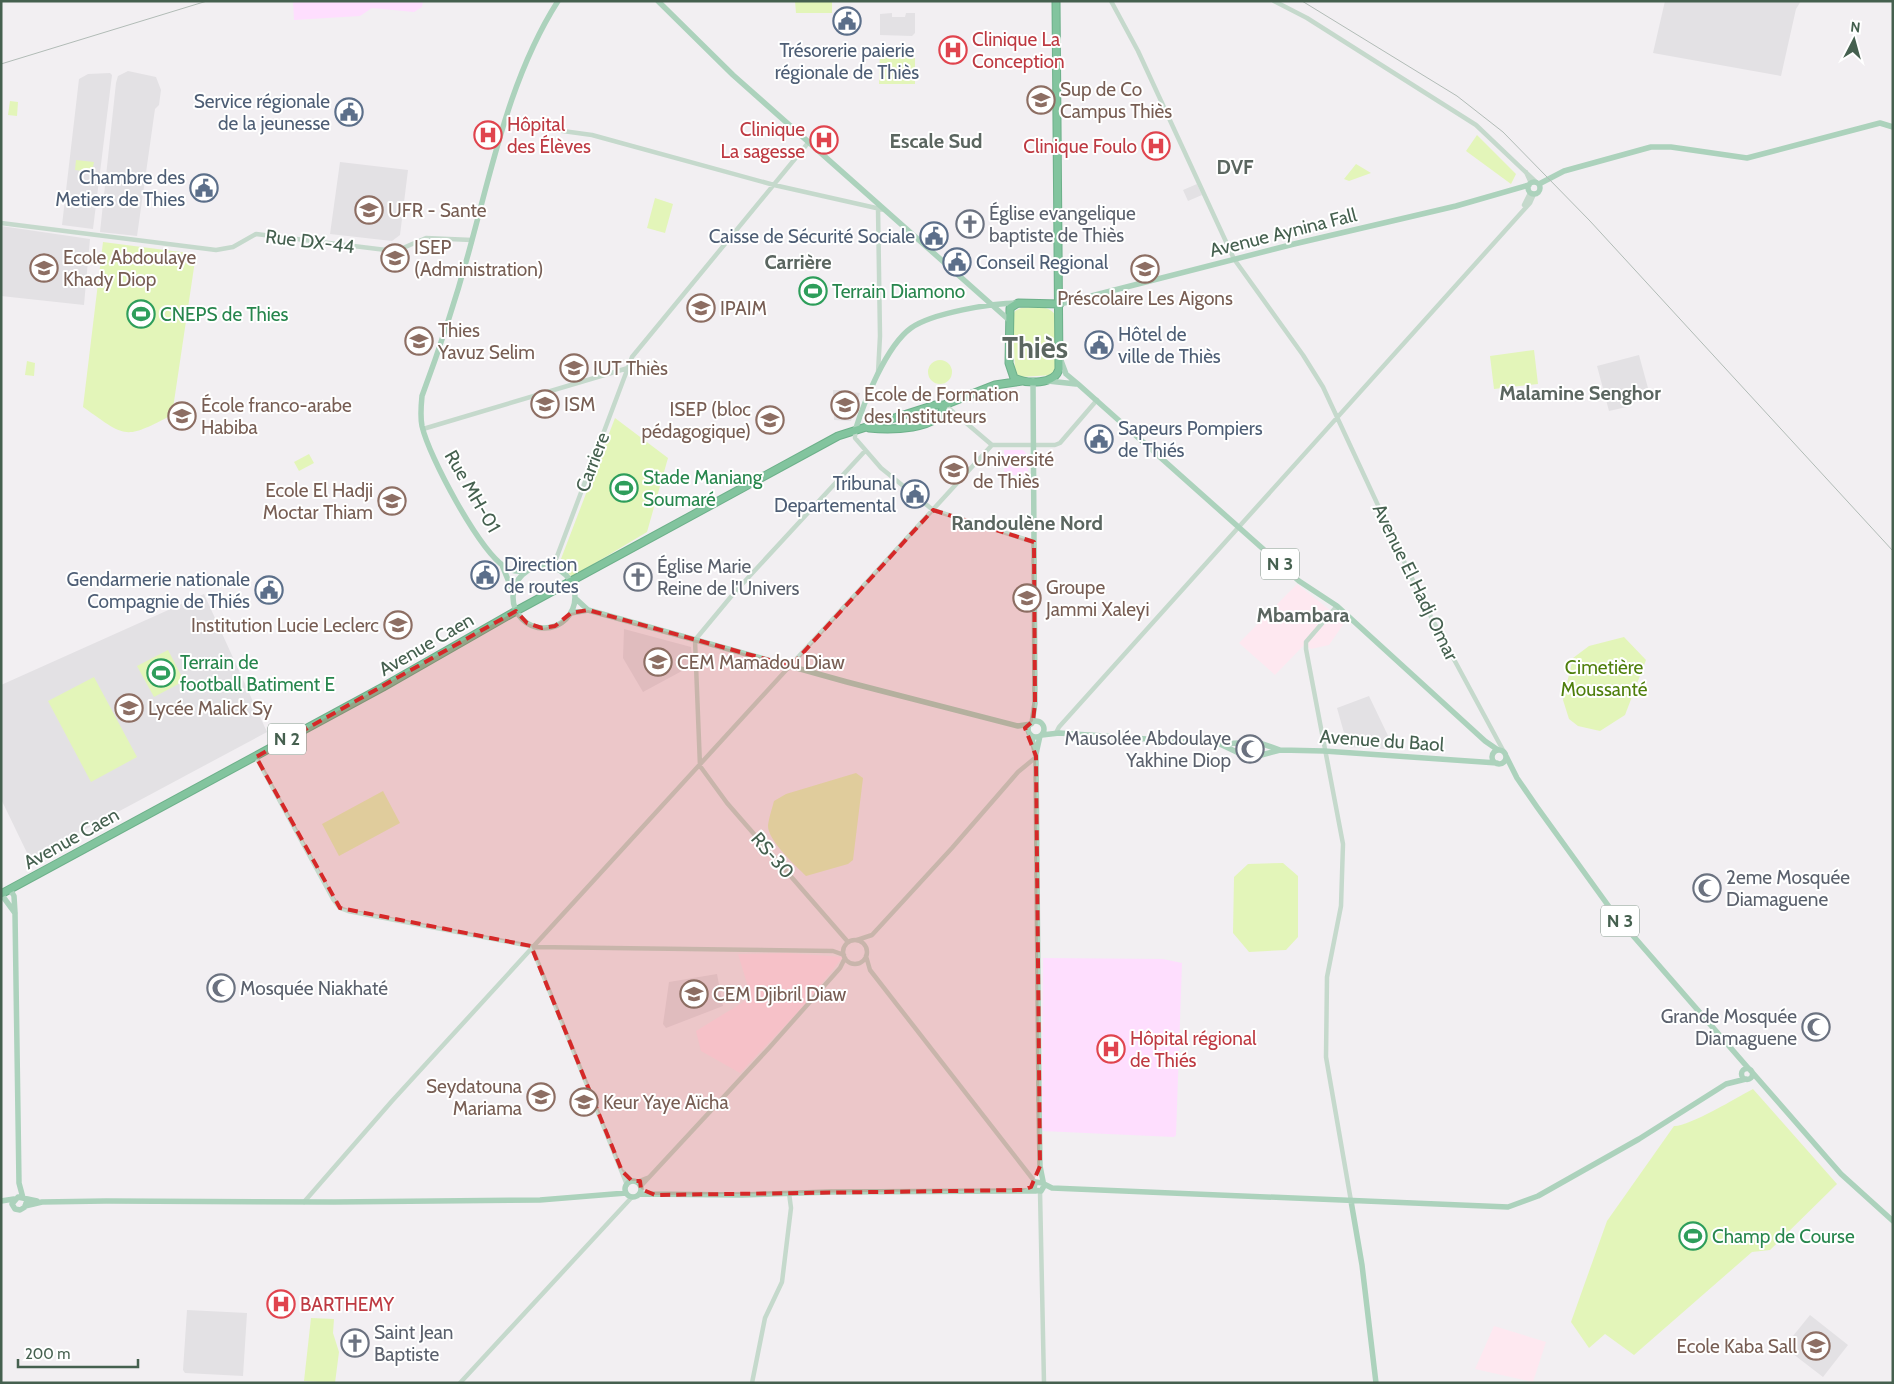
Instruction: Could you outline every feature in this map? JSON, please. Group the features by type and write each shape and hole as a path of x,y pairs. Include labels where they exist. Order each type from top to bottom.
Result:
{"highway":[{"path":"1056,1 1060,304 1059,372 1054,379 1045,381 1022,381 1012,376 1009,363 1010,308 1018,303 1060,304"},
{"path":"995,385 1004,377 1009,363"},
{"name":"N 2","path":"995,385 1022,381"},
{"name":"Avenue Caen","path":"1,894 256,757 571,581 834,438 935,405 944,405 995,385"},
{"name":"Avenue Caen","path":"869,428 892,429 920,426 941,413 944,405"}],"main road":[{"path":"472,240 514,92 537,40 558,1"},
{"path":"658,1 733,75 1009,320"},
{"name":"Avenue Aynina Fall","path":"1060,304 1234,259 1403,219 1513,190 1533,187 1564,171 1651,147 1671,147 1747,158 1880,123 1893,127"},
{"name":"Rue MH-01","path":"472,240 454,302 422,396 420,417 423,429 455,499 471,525 502,565 513,592 516,612"},
{"path":"854,431 878,373 897,342 911,328 933,318 991,306 1018,303"},
{"name":"N 3","path":"1059,356 1066,374 1299,581 1337,606 1484,740 1502,752 1517,778 1615,915 1737,1054 1746,1071 1763,1086 1841,1174 1893,1221"},
{"path":"1033,381 1036,703 1030,734 1035,757 1041,1188"},
{"path":"1045,381 1063,381 1078,384"},
{"path":"502,565 515,571 527,571"},
{"path":"513,592 516,582 527,571 539,566 553,567 563,572 571,581 575,598 571,613"},
{"path":"575,598 588,610"},
{"path":"516,612 527,623 542,628 555,626 571,613 588,610 1018,726 1030,734 1041,736 1057,732"},
{"path":"1035,757 1044,732 1036,703"},
{"path":"1018,726 1031,723 1042,724 1057,732"},
{"name":"Avenue du Baol","path":"1057,732 1220,744 1257,742 1280,750"},
{"name":"N 3","path":"1484,740 1492,756"},
{"name":"Avenue du Baol","path":"1220,744 1242,755 1254,757 1280,750 1324,751 1482,761 1498,764"},
{"path":"1482,761 1492,756 1502,752 1504,762 1498,764 1492,756"},
{"name":"N 3","path":"1498,764 1517,778"},
{"path":"10,890 14,896 15,913 18,1183 14,1201 20,1210 24,1201 18,1183"},
{"path":"1,894 15,913"},
{"path":"1726,1084 1751,1077 1746,1071"},
{"path":"608,1196 635,1186 655,1195 742,1196 789,1193 1056,1188 1508,1207 1538,1196 1639,1139 1746,1071"},
{"path":"1746,1071 1743,1078 1747,1079"},
{"name":"N 3","path":"1747,1079 1763,1086"},
{"path":"1023,1190 1035,1182 1040,1166"},
{"path":"1035,1182 1041,1188"},
{"path":"1035,1182 1041,1188"},
{"path":"1,1202 540,1200 628,1195 635,1186"},
{"path":"628,1195 635,1186"},
{"path":"1351,1201 1363,1273 1376,1383"}],"street":[{"path":"1111,1 1138,51 1234,259"},
{"path":"1057,732 1523,208 1533,187 1526,172 1476,125 1307,18 1274,1"},
{"path":"505,123 592,135 774,185 888,211"},
{"name":"Carriere","path":"553,567 632,357 808,143"},
{"path":"877,202 880,336 878,373"},
{"name":"Rue DX-44","path":"1,223 216,250 233,247 256,234 386,250 402,248 426,238 472,240"},
{"name":"Avenue El Hadj Omar","path":"1234,259 1303,355 1323,387 1424,602 1500,743 1502,752"},
{"path":"423,429 628,368"},
{"path":"944,405 992,445 1034,446 1060,442 1097,400"},
{"path":"854,431 855,438 881,468 933,510 1034,542"},
{"path":"304,1202 392,1101 534,948 992,445"},
{"path":"700,766 695,640 734,593 865,450"},
{"path":"1337,606 1306,642 1309,672 1343,844 1341,906 1327,977 1326,1056 1351,1201"},
{"path":"256,757 333,899 340,908 534,948 833,951 870,970"},
{"path":"840,968 854,963 867,953 872,935 952,848 1018,772 1035,757"},
{"name":"RS-30","path":"700,766 727,803 846,944"},
{"path":"833,951 846,944 872,935"},
{"path":"857,940 864,943 870,970 1035,1182"},
{"path":"534,948 622,1171 635,1186 649,1178 840,968 846,944"},
{"path":"1041,1188 1044,1383"},
{"path":"752,1383 765,1318 782,1282 791,1208 789,1193"},
{"path":"460,1383 624,1205 628,1195"}],"highlighted area":[{"path":"933,510 1034,542 1035,703 1033,721 1025,728 1036,756 1040,1166 1031,1187 1023,1190 742,1195 655,1195 641,1189 640,1181 632,1181 622,1171 531,946 340,908 256,757 516,611 527,623 542,628 555,626 571,613 588,610 791,666"}],"shaded area":[{"path":"293,1 423,1 422,7 414,12 372,8 360,16 294,20"},
{"path":"1665,1 1801,1 1796,9 1781,76 1653,53"},
{"path":"892,13 892,17 905,17 906,13 915,13 915,33 912,36 880,35 880,14"},
{"path":"128,71 156,77 161,90 159,105 155,109 137,236 100,232 116,83 118,76"},
{"path":"110,73 112,75 93,229 62,225 79,79 88,74"},
{"name":"Sup de Co Campus Thiès","path":"1031,88 1051,89 1051,112 1031,112"},
{"name":"UFR - Sante","path":"340,162 408,170 400,235 392,241 330,234"},
{"path":"1197,184 1202,195 1188,201 1183,190"},
{"name":"Ecole Abdoulaye Khady Diop","path":"1,226 90,239 84,305 1,296"},
{"path":"1639,355 1648,388 1628,394 1631,406 1609,411 1597,366"},
{"name":"Ecole de Formation des Instituteurs","path":"833,390 842,390 841,400 849,401 851,392 860,393 851,421 834,420"},
{"path":"1004,450 1023,450 1028,455 1028,475 1004,475"},
{"path":"1297,584 1345,622 1329,645 1311,649 1305,644 1275,675 1239,643"},
{"name":"Lycée Malick Sy","path":"204,594 267,732 30,859 1,799 1,685"},
{"name":"CEM Mamadou Diaw","path":"624,629 691,647 693,665 643,692 623,658"},
{"path":"1369,696 1392,744 1387,749 1348,747 1337,708"},
{"path":"788,953 843,957 801,1009 740,1073 701,1051 696,1031 745,1001 749,990 738,954"},
{"name":"Hôpital régional de Thiés","path":"1043,958 1163,959 1182,963 1176,1135 1174,1137 1042,1131"},
{"name":"CEM Djibril Diaw","path":"717,974 723,1006 666,1028 663,1024 669,982"},
{"path":"187,1310 247,1313 243,1376 185,1373 183,1370"},
{"name":"Ecole Kaba Sall","path":"1810,1315 1848,1345 1823,1377 1784,1347"},
{"path":"1494,1326 1546,1342 1533,1382 1475,1369"}],"green space":[{"path":"795,1 832,1 832,13 796,13"},
{"path":"880,46 915,47 915,84 879,84"},
{"path":"10,101 18,102 17,116 8,115"},
{"path":"1477,135 1516,174 1511,184 1466,151"},
{"path":"76,160 94,162 92,172 75,170"},
{"path":"1356,164 1371,173 1349,181 1344,179"},
{"path":"655,198 673,204 665,233 647,228"},
{"name":"CNEPS de Thies","path":"103,242 196,254 172,415 134,432 118,430 83,407"},
{"path":"1021,308 1045,308 1056,316 1056,369 1052,375 1021,377 1015,373 1013,316 1015,311"},
{"path":"1534,350 1538,384 1494,389 1490,356"},
{"path":"940,360 949,363 952,372 949,381 940,384 931,381 928,372 931,363"},
{"path":"27,361 35,363 34,376 25,375"},
{"path":"615,418 668,458 647,532 572,577 559,564"},
{"path":"309,454 314,463 299,471 294,462"},
{"name":"Cimetière Moussanté","path":"1624,637 1646,660 1625,715 1600,731 1578,726 1569,719 1563,700 1573,658 1589,646"},
{"name":"Terrain de football Batiment E","path":"168,650 184,681 154,697 137,666"},
{"path":"94,677 137,757 91,782 48,701"},
{"path":"856,773 863,778 853,860 848,864 806,876 777,845 769,831 768,822 774,801 786,794"},
{"path":"383,791 400,823 339,856 322,824"},
{"path":"1283,863 1298,876 1298,937 1286,950 1249,952 1233,933 1234,877 1248,864"},
{"name":"Champ de Course","path":"1753,1089 1837,1184 1770,1250 1752,1252 1634,1355 1605,1334 1589,1348 1571,1322 1607,1221 1674,1126 1701,1117"},
{"path":"311,1318 334,1319 333,1333 339,1352 335,1383 304,1381"}],"railway":[{"path":"1,64 207,1"},
{"path":"1302,1 1457,96 1503,132 1590,221 1893,551"}],"place":[{"name":"Trésorerie paierie régionale de Thiès","path":"847,21"},
{"name":"Clinique La Conception","path":"953,50"},
{"name":"Sup de Co Campus Thiès","path":"1041,100"},
{"name":"Service régionale de la jeunesse","path":"349,112"},
{"name":"Hôpital des Élèves","path":"488,135"},
{"name":"Clinique La sagesse","path":"824,140"},
{"name":"Clinique Foulo","path":"1156,146"},
{"name":"Chambre des Metiers de Thies","path":"204,188"},
{"name":"UFR - Sante","path":"369,210"},
{"name":"Église evangelique baptiste de Thiès","path":"970,224"},
{"name":"Caisse de Sécurité Sociale","path":"934,236"},
{"name":"ISEP (Administration)","path":"395,258"},
{"name":"Conseil Regional","path":"957,262"},
{"name":"Ecole Abdoulaye Khady Diop","path":"44,268"},
{"name":"Préscolaire Les Aigons","path":"1145,269"},
{"name":"Terrain Diamono","path":"813,291"},
{"name":"IPAIM","path":"701,308"},
{"name":"CNEPS de Thies","path":"141,314"},
{"name":"Thies Yavuz Selim","path":"419,341"},
{"name":"Hôtel de ville de Thiès","path":"1099,345"},
{"name":"IUT Thiès","path":"574,368"},
{"name":"ISM","path":"545,404"},
{"name":"Ecole de Formation des Instituteurs","path":"845,405"},
{"name":"École franco-arabe Habiba","path":"182,416"},
{"name":"ISEP (bloc pédagogique)","path":"770,420"},
{"name":"Sapeurs Pompiers de Thiés","path":"1099,439"},
{"name":"Université de Thiès","path":"954,470"},
{"name":"Stade Maniang Soumaré","path":"624,488"},
{"name":"Tribunal Departemental","path":"915,494"},
{"name":"Ecole El Hadji Moctar Thiam","path":"392,501"},
{"name":"Direction de routes","path":"485,575"},
{"name":"Église Marie Reine de l'Univers","path":"638,577"},
{"name":"Gendarmerie nationale Compagnie de Thiés","path":"269,590"},
{"name":"Groupe Jammi Xaleyi","path":"1027,598"},
{"name":"Institution Lucie Leclerc","path":"398,625"},
{"name":"CEM Mamadou Diaw","path":"658,662"},
{"name":"Terrain de football Batiment E","path":"161,673"},
{"name":"Lycée Malick Sy","path":"129,708"},
{"name":"Mausolée Abdoulaye Yakhine Diop","path":"1250,749"},
{"name":"2eme Mosquée Diamaguene","path":"1707,888"},
{"name":"Mosquée Niakhaté","path":"221,988"},
{"name":"CEM Djibril Diaw","path":"694,994"},
{"name":"Grande Mosquée Diamaguene","path":"1816,1027"},
{"name":"Hôpital régional de Thiés","path":"1111,1049"},
{"name":"Seydatouna Mariama","path":"541,1097"},
{"name":"Keur Yaye Aïcha","path":"584,1102"},
{"name":"Champ de Course","path":"1693,1236"},
{"name":"BARTHEMY","path":"281,1304"},
{"name":"Saint Jean Baptiste","path":"355,1343"},
{"name":"Ecole Kaba Sall","path":"1816,1346"}],"district":[{"name":"Escale Sud","path":"936,141"},
{"name":"DVF","path":"1235,167"},
{"name":"Carrière","path":"798,262"},
{"name":"Thiès","path":"1035,348"},
{"name":"Malamine Senghor","path":"1580,393"},
{"name":"Randoulène Nord","path":"1027,523"},
{"name":"Mbambara","path":"1303,615"}]}
